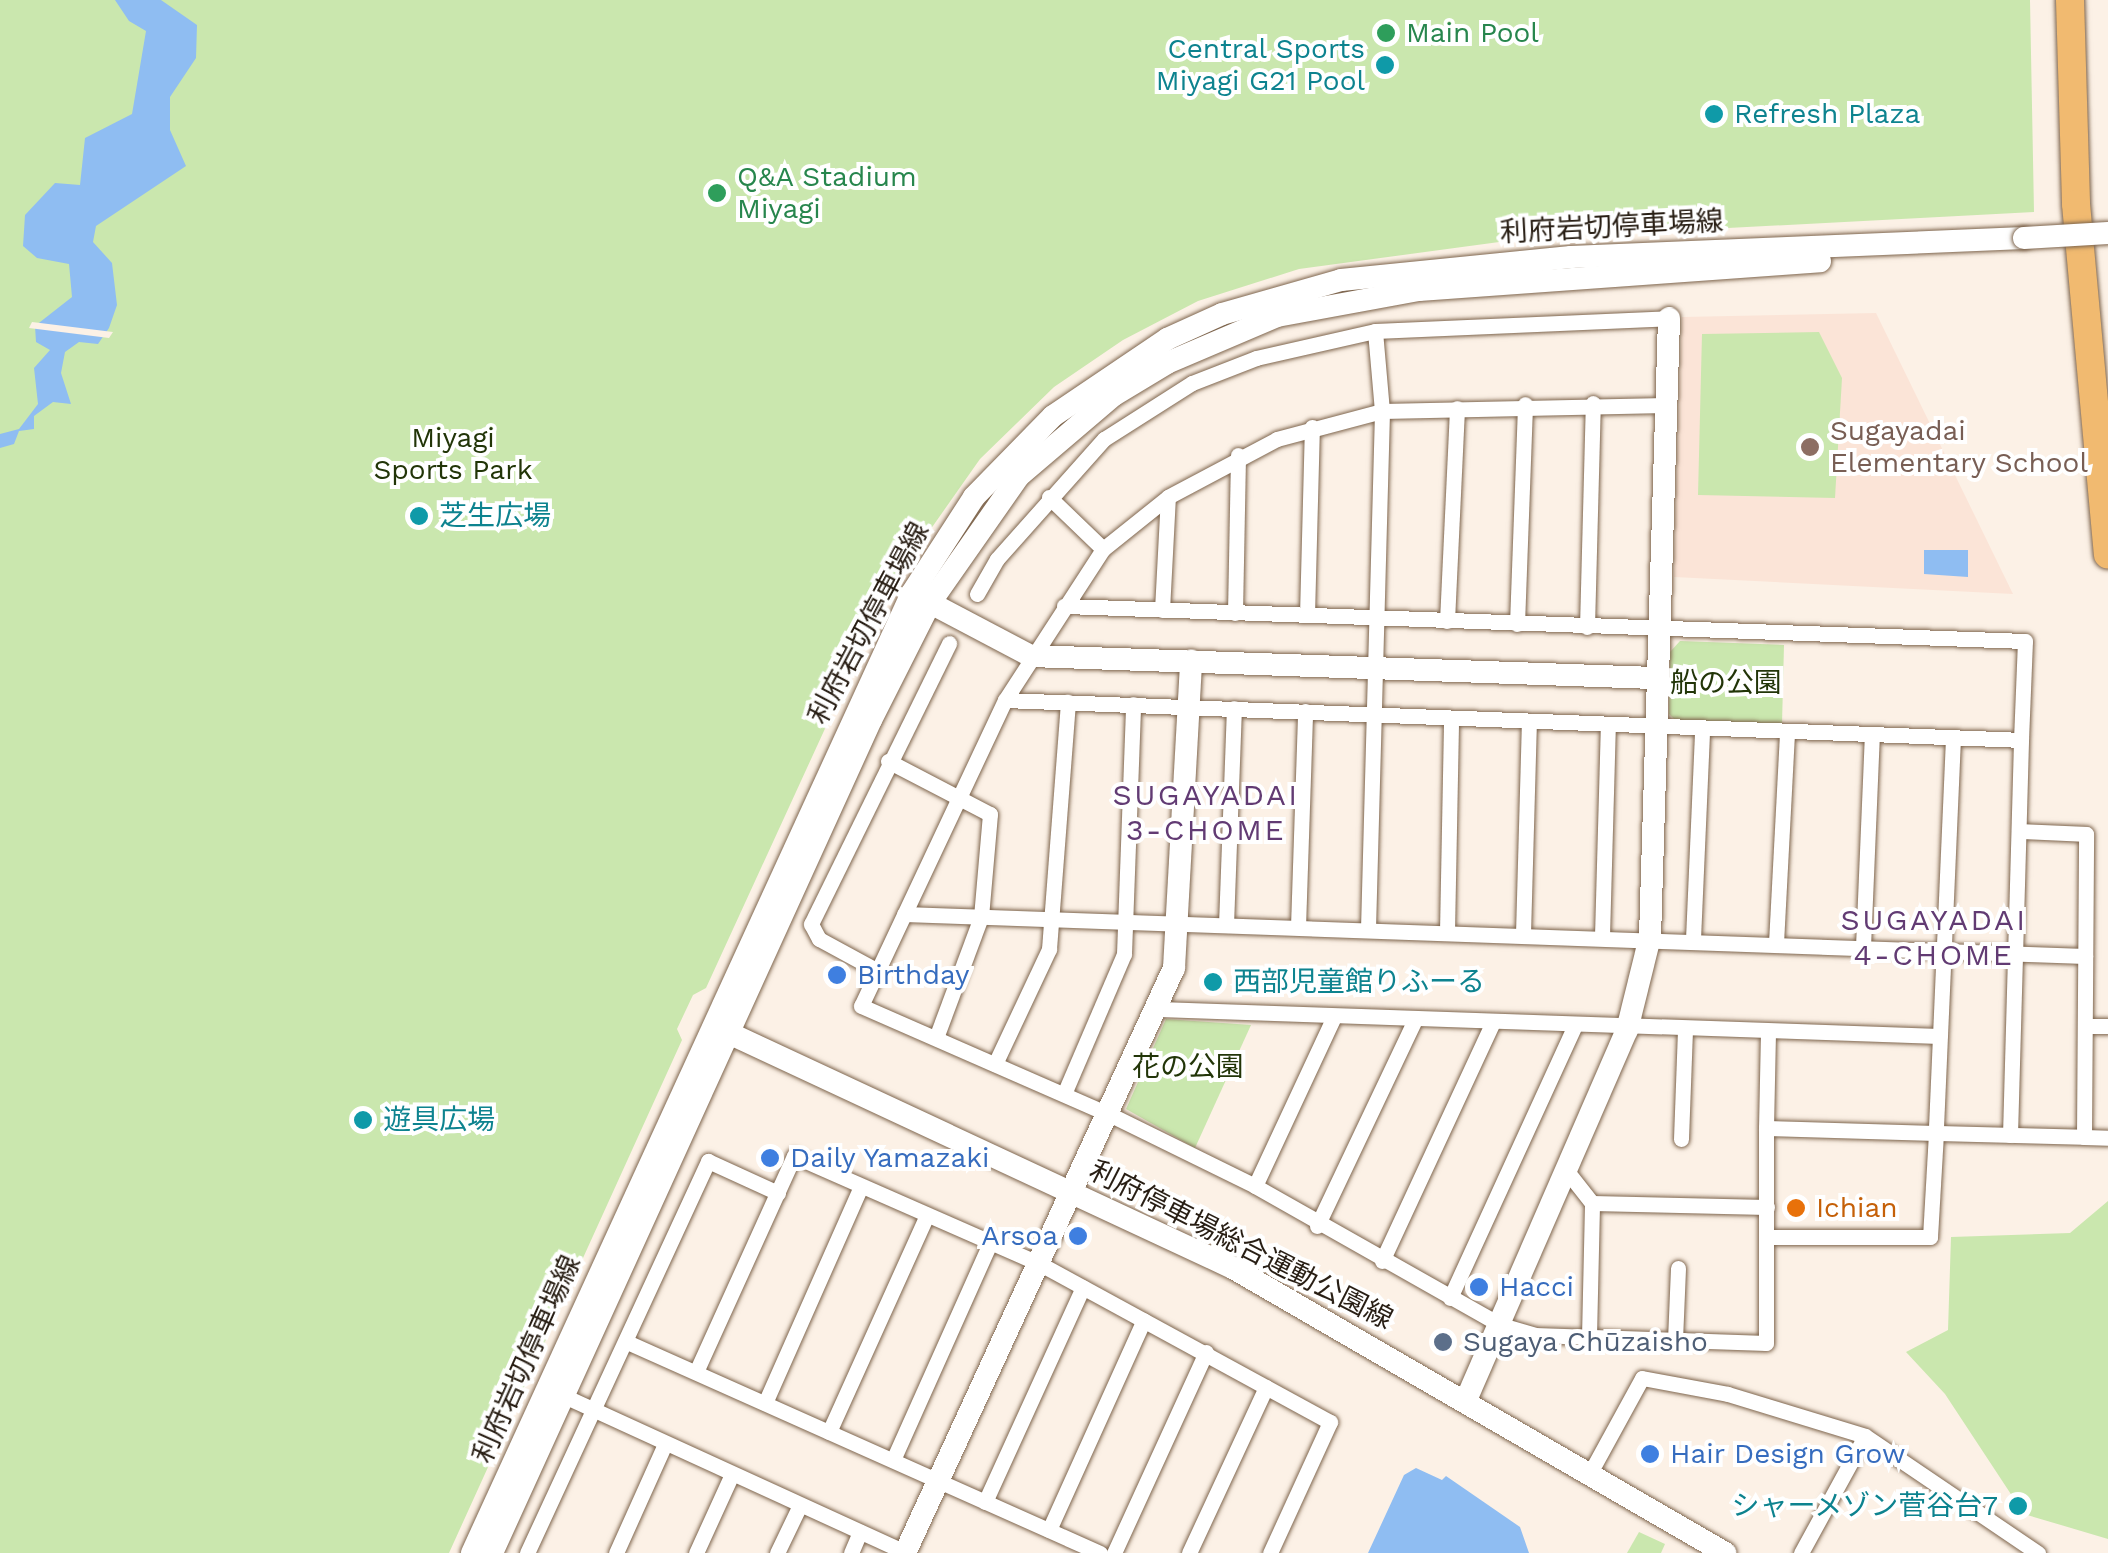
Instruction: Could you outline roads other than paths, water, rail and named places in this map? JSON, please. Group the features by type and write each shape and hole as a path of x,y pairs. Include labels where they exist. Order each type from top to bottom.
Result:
{"highway":[{"path":"2070,0 2085,337 2108,555"}],"main road":[{"name":"利府岩切停車場線","path":"472,1553 963,513 1013,452 1102,378 1222,314 1341,280 1404,271 1610,255 1932,245 2108,233"},
{"path":"1466,1400 1627,1030 1650,937 1668,318"},
{"path":"921,598 1031,656 1656,678"},
{"path":"906,1553 1158,1009 1180,924 1191,660"},
{"name":"利府岩切停車場線","path":"492,1553 564,1396 719,1029"},
{"name":"利府停車場総合運動公園線","path":"719,1029 1233,1268 1724,1553"}],"street":[{"path":"977,594 1049,496 1104,439 1192,384 1256,358 1376,331 1668,318"},
{"path":"1368,930 1382,411 1376,331"},
{"path":"1587,626 1593,403"},
{"path":"1666,405 1525,404 1382,411 1312,426 1238,455 1168,498 1103,549 1031,656 1005,700 861,1006 1111,1115 1254,1186 1317,1226 1501,1325 1535,1335 1676,1340 1766,1342 1768,1032"},
{"path":"1516,624 1525,404"},
{"path":"1447,621 1456,408"},
{"path":"1307,615 1312,426"},
{"path":"1235,612 1238,455"},
{"path":"1049,496 1103,549"},
{"path":"1162,610 1168,498"},
{"path":"1064,606 2026,642 2010,1135"},
{"path":"878,970 820,939 810,924 949,643"},
{"path":"1005,700 1188,704 1654,728 2021,740"},
{"path":"995,1064 1049,948 1068,702"},
{"path":"1064,1094 1124,954 1133,704"},
{"path":"1226,925 1234,708"},
{"path":"1298,928 1305,711"},
{"path":"1447,932 1451,718"},
{"path":"1523,934 1529,722"},
{"path":"1602,936 1608,726"},
{"path":"1693,939 1702,729"},
{"path":"1776,943 1788,732"},
{"path":"1863,947 1872,735"},
{"path":"1768,1237 1930,1237 1954,738"},
{"path":"888,761 990,814 981,917 936,1038"},
{"path":"2019,832 2086,834 2084,1137"},
{"path":"904,914 1650,937 2085,956"},
{"path":"1158,1009 1627,1030 1940,1036"},
{"path":"1254,1186 1333,1019"},
{"path":"1317,1226 1414,1020"},
{"path":"1382,1261 1492,1024"},
{"path":"2085,1026 2108,1026"},
{"path":"1450,1298 1574,1027"},
{"path":"1680,1138 1685,1031"},
{"path":"1766,1128 2108,1138"},
{"path":"696,1372 794,1156 1042,1266 1330,1422 1270,1553"},
{"path":"527,1553 596,1411 708,1161 778,1192"},
{"path":"1566,1170 1592,1203 1589,1337"},
{"path":"765,1403 862,1186"},
{"path":"1592,1203 1767,1207"},
{"path":"830,1432 927,1215"},
{"path":"893,1460 990,1242"},
{"path":"1676,1340 1678,1268"},
{"path":"986,1502 1082,1287"},
{"path":"1049,1530 1144,1320"},
{"path":"627,1342 1100,1553"},
{"path":"1114,1553 1206,1352"},
{"path":"1590,1472 1642,1378 1728,1394 1865,1436 2038,1553"},
{"path":"1188,1553 1266,1387"},
{"path":"564,1396 906,1553"},
{"path":"1801,1553 1865,1436"},
{"path":"616,1553 666,1444"},
{"path":"696,1553 732,1474"},
{"path":"777,1553 800,1505"},
{"path":"851,1553 860,1532"}],"water":[{"path":"115,0 161,0 197,25 196,58 170,97 170,130 186,166 96,226 93,242 112,263 117,305 109,328 98,344 79,342 65,352 61,373 71,404 53,402 34,416 34,429 19,431 14,444 0,448 0,434 19,429 38,404 34,368 50,350 36,342 35,326 72,297 69,264 37,258 23,246 25,215 55,183 80,185 85,138 132,114 146,31 129,21"},
{"path":"1924,550 1968,550 1968,577 1924,574"},
{"path":"1416,1468 1442,1480 1446,1476 1520,1527 1529,1553 1368,1553 1404,1475"}],"place":[{"name":"Main Pool","path":"1386,33"},
{"name":"Central Sports Miyagi G21 Pool","path":"1385,65"},
{"name":"Refresh Plaza","path":"1714,114"},
{"name":"Q&A Stadium Miyagi","path":"717,193"},
{"name":"Sugayadai Elementary School","path":"1810,447"},
{"name":"芝生広場","path":"419,516"},
{"name":"Birthday","path":"837,975"},
{"name":"西部児童館りふーる","path":"1213,982"},
{"name":"遊具広場","path":"363,1120"},
{"name":"Daily Yamazaki","path":"770,1158"},
{"name":"Ichian","path":"1796,1208"},
{"name":"Arsoa","path":"1078,1236"},
{"name":"Hacci","path":"1479,1287"},
{"name":"Sugaya Chūzaisho","path":"1443,1342"},
{"name":"Hair Design Grow","path":"1650,1454"},
{"name":"シャーメゾン菅谷台7","path":"2018,1506"}],"district":[{"name":"SUGAYADAI 3-CHOME","path":"1206,812"},
{"name":"SUGAYADAI 4-CHOME","path":"1934,937"}],"park label":[{"name":"Miyagi Sports Park","path":"453,454"},
{"name":"船の公園","path":"1726,683"},
{"name":"花の公園","path":"1188,1067"}]}
